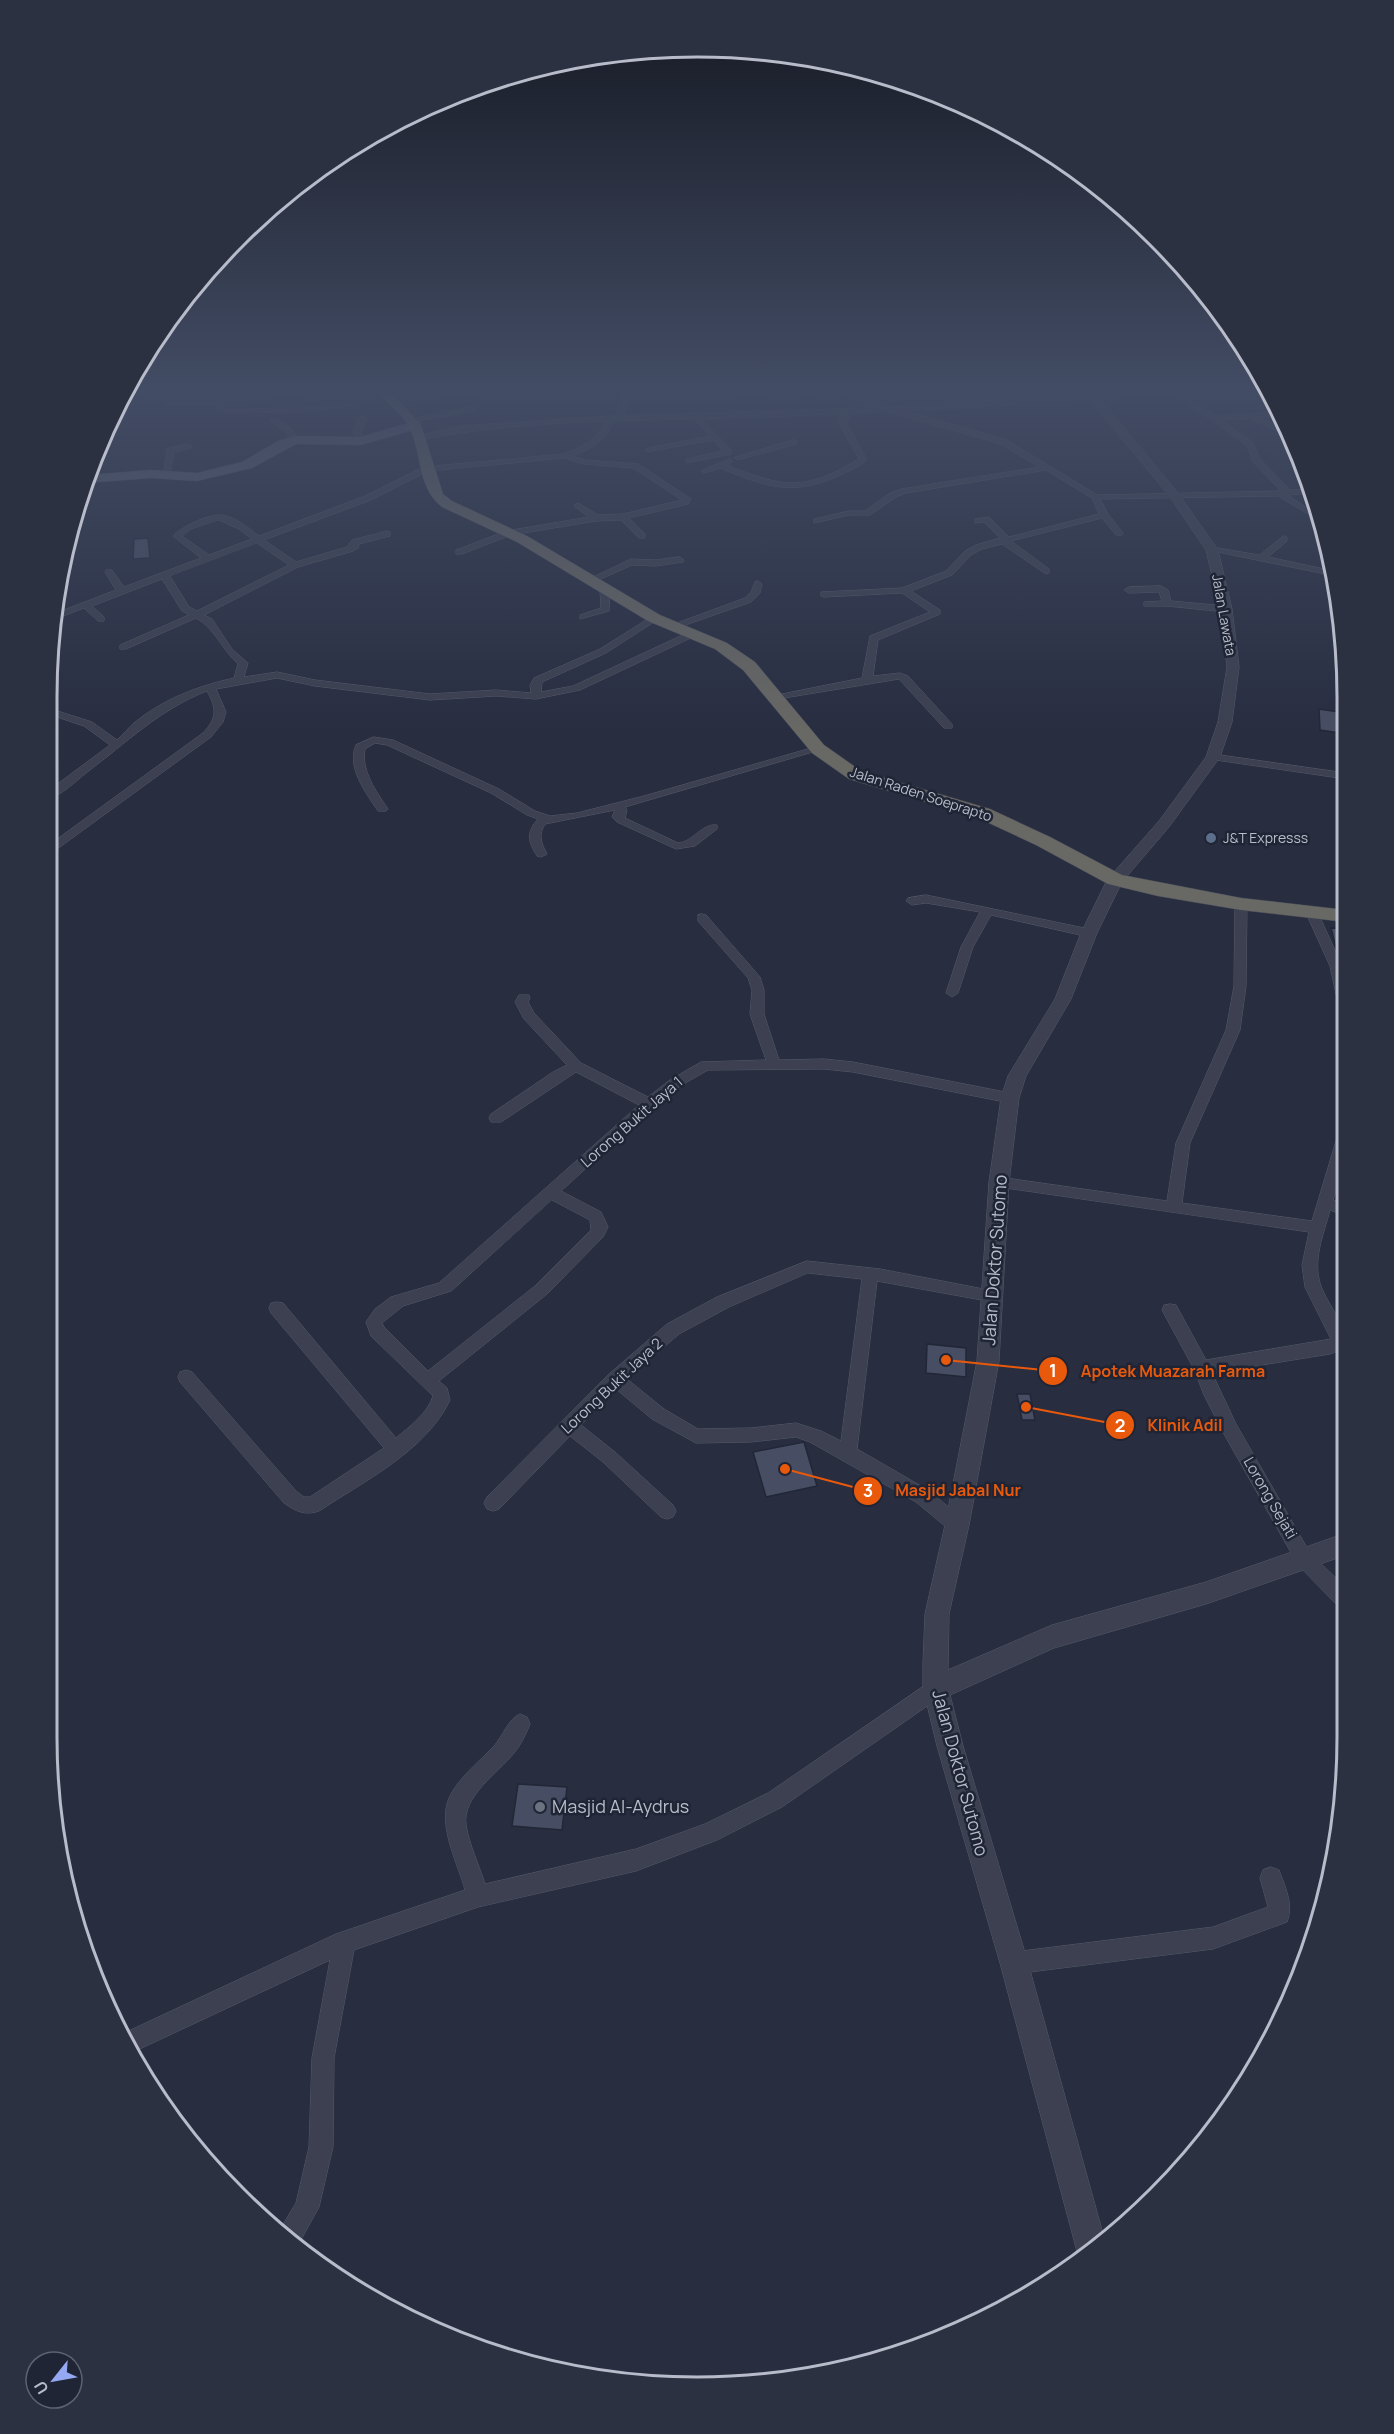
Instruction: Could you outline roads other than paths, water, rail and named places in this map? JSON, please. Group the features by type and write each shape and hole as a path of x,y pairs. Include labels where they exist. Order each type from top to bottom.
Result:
{"highway":[{"name":"Jalan Raden Soeprapto","path":"450,506 509,533 654,618 737,655 818,750 855,775 963,807 1016,827 1115,880 1241,904 1337,915"}],"street":[{"path":"62,614 348,506"},
{"path":"579,506 596,518"},
{"path":"459,552 509,533 596,518 623,517 670,506"},
{"path":"817,521 849,513 867,513 878,506"},
{"path":"1100,506 1119,534"},
{"name":"Jalan Lawata","path":"1115,880 1197,782 1213,757 1226,722 1233,668 1226,609 1212,550 1181,506"},
{"path":"824,594 846,590 884,594 904,590 949,573 971,550 1004,539 1104,515"},
{"path":"623,517 642,536"},
{"path":"207,558 177,536 188,527 220,518 242,527 272,551 295,564"},
{"path":"978,521 986,519 1004,539 1046,571"},
{"path":"123,647 196,615 295,564 350,549 355,546 355,542 387,534"},
{"path":"1261,558 1284,539"},
{"path":"1212,550 1325,572"},
{"path":"591,580 631,562 664,563 680,560"},
{"path":"109,572 121,590"},
{"path":"164,574 185,609 209,621 229,651 243,663 238,680"},
{"path":"674,626 748,600 756,593 758,584"},
{"path":"1129,590 1161,589 1167,603"},
{"path":"583,617 606,609 605,590"},
{"path":"866,681 869,675 873,638 937,612 904,590"},
{"path":"1147,604 1167,603 1226,609"},
{"path":"85,604 101,619"},
{"path":"536,696 535,685 538,680 603,651 654,618"},
{"path":"57,789 117,745 160,709 210,687 238,680 278,675 315,683 430,697 496,693 536,696 576,688 692,634"},
{"path":"776,698 900,676 905,678 948,726"},
{"path":"57,844 207,735 221,719 222,709 210,687"},
{"path":"57,714 88,724 117,745"},
{"path":"382,809 367,786 359,761 360,747 374,740 389,742 419,754 495,790 531,813 549,819"},
{"path":"541,854 535,843 535,831 541,822 618,806 818,750"},
{"path":"1213,757 1337,775"},
{"path":"618,806 621,810 618,817 621,820 675,846 684,847 691,844 713,827"},
{"name":"Jalan Doktor Sutomo","path":"1090,2243 1014,1963 964,1796 936,1688 937,1614 957,1525 988,1361 999,1182 1010,1098 1017,1076 1063,999 1089,933 1115,880"},
{"path":"912,901 926,899 987,910 1089,933"},
{"path":"1174,1207 1183,1143 1215,1076 1233,1030 1240,986 1241,904"},
{"path":"952,993 967,947 987,910"},
{"path":"1312,913 1337,970"},
{"path":"702,918 754,977 758,990 757,1014 774,1064"},
{"path":"524,998 521,1002 522,1008 576,1066 649,1104"},
{"name":"Lorong Bukit Jaya 1","path":"423,1377 377,1331 374,1322 381,1311 411,1296 431,1293 445,1287 649,1104 675,1083 706,1065 824,1064 853,1067 1010,1098"},
{"path":"496,1118 558,1075 576,1066"},
{"path":"1337,1164 1309,1268 1311,1287 1337,1333"},
{"path":"999,1182 1318,1228"},
{"path":"186,1377 290,1497 301,1505 313,1505 394,1449 436,1410 442,1400 441,1393 423,1377 541,1290 598,1233 600,1227 596,1216 552,1193"},
{"path":"1326,1203 1337,1207"},
{"name":"Lorong Bukit Jaya 2","path":"493,1503 615,1379 673,1329 723,1302 807,1268 870,1274 993,1296"},
{"path":"848,1454 870,1274"},
{"path":"277,1308 394,1449"},
{"name":"Lorong Sejati","path":"1170,1310 1203,1368 1212,1395 1304,1559 1337,1592"},
{"path":"1203,1368 1330,1347 1337,1344"},
{"path":"615,1379 658,1414 696,1436 751,1435 796,1430 815,1436 922,1496 957,1525"},
{"path":"569,1426 609,1457 667,1511"},
{"path":"134,2040 344,1942 478,1896 636,1860 710,1833 775,1800 936,1688 1052,1637 1206,1593 1337,1547"},
{"path":"478,1896 456,1825 457,1805 471,1785 509,1744 520,1724"},
{"path":"1014,1963 1213,1938 1279,1914 1278,1901 1271,1878"},
{"path":"292,2232 307,2207 321,2147 323,2058 344,1942"}],"place":[{"name":"J&T Expresss","path":"1211,838"},
{"name":"Apotek Muazarah Farma","path":"946,1360"},
{"name":"Klinik Adil","path":"1026,1407"},
{"name":"Masjid Jabal Nur","path":"785,1469"},
{"name":"Masjid Al-Aydrus","path":"540,1807"}]}
